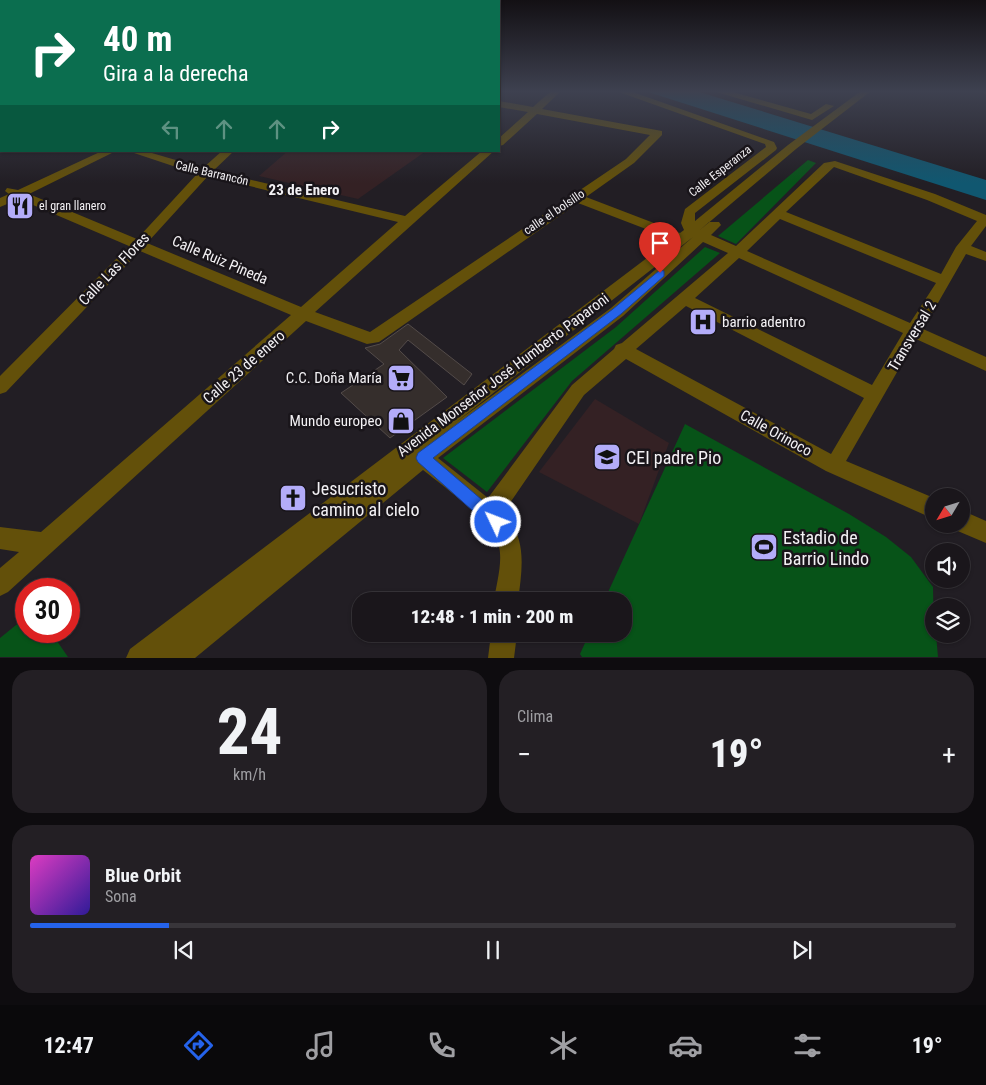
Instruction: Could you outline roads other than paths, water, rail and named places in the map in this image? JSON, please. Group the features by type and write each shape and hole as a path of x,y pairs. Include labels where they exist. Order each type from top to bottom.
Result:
{"street":[{"path":"500,142 523,122"},
{"name":"calle el bolsillo","path":"304,314 367,338 373,338 630,161 658,133 595,122"},
{"name":"Calle Esperanza","path":"692,235 688,223 689,212 772,148 769,142 710,122"},
{"name":"Avenida Monseñor José Humberto Paparoni","path":"139,658 692,235 830,122"},
{"name":"Avenida Monseñor José Humberto Paparoni","path":"823,128 832,122"},
{"path":"0,203 10,194 96,152"},
{"path":"10,194 110,152"},
{"name":"Calle Barrancón","path":"136,152 205,172 408,220"},
{"name":"Calle Las Flores","path":"0,388 140,243 205,172 227,152"},
{"name":"Calle 23 de enero","path":"0,584 408,220 488,152"},
{"path":"489,514 578,390 622,349 737,252 779,214 828,165 835,164 931,197 985,220"},
{"name":"Calle Ruiz Pineda","path":"10,194 140,243 304,314"},
{"path":"576,198 692,235 737,252 986,364"},
{"path":"779,214 945,281"},
{"name":"Transversal 2","path":"842,454 913,331 945,281 963,247 985,220"},
{"name":"Avenida Monseñor José Humberto Paparoni","path":"174,658 423,458 617,312 692,235"},
{"path":"963,247 986,257"},
{"path":"683,298 876,396"},
{"name":"Calle Orinoco","path":"622,349 833,465 925,505"},
{"path":"423,458 489,514 504,530 510,542 507,592"},
{"path":"970,525 986,532"},
{"path":"0,538 43,544"},
{"path":"502,658 503,642"}],"water":[{"path":"741,122 796,122 986,180 986,200"}],"place":[{"name":"el gran llanero","path":"20,206"},
{"name":"barrio adentro","path":"703,322"},
{"name":"C.C. Doña María","path":"401,378"},
{"name":"Mundo europeo","path":"401,421"},
{"name":"CEI padre Pio","path":"607,457"},
{"name":"Jesucristo camino al cielo","path":"293,498"},
{"name":"Estadio de Barrio Lindo","path":"764,547"}],"district":[{"name":"23 de Enero","path":"304,190"}]}
